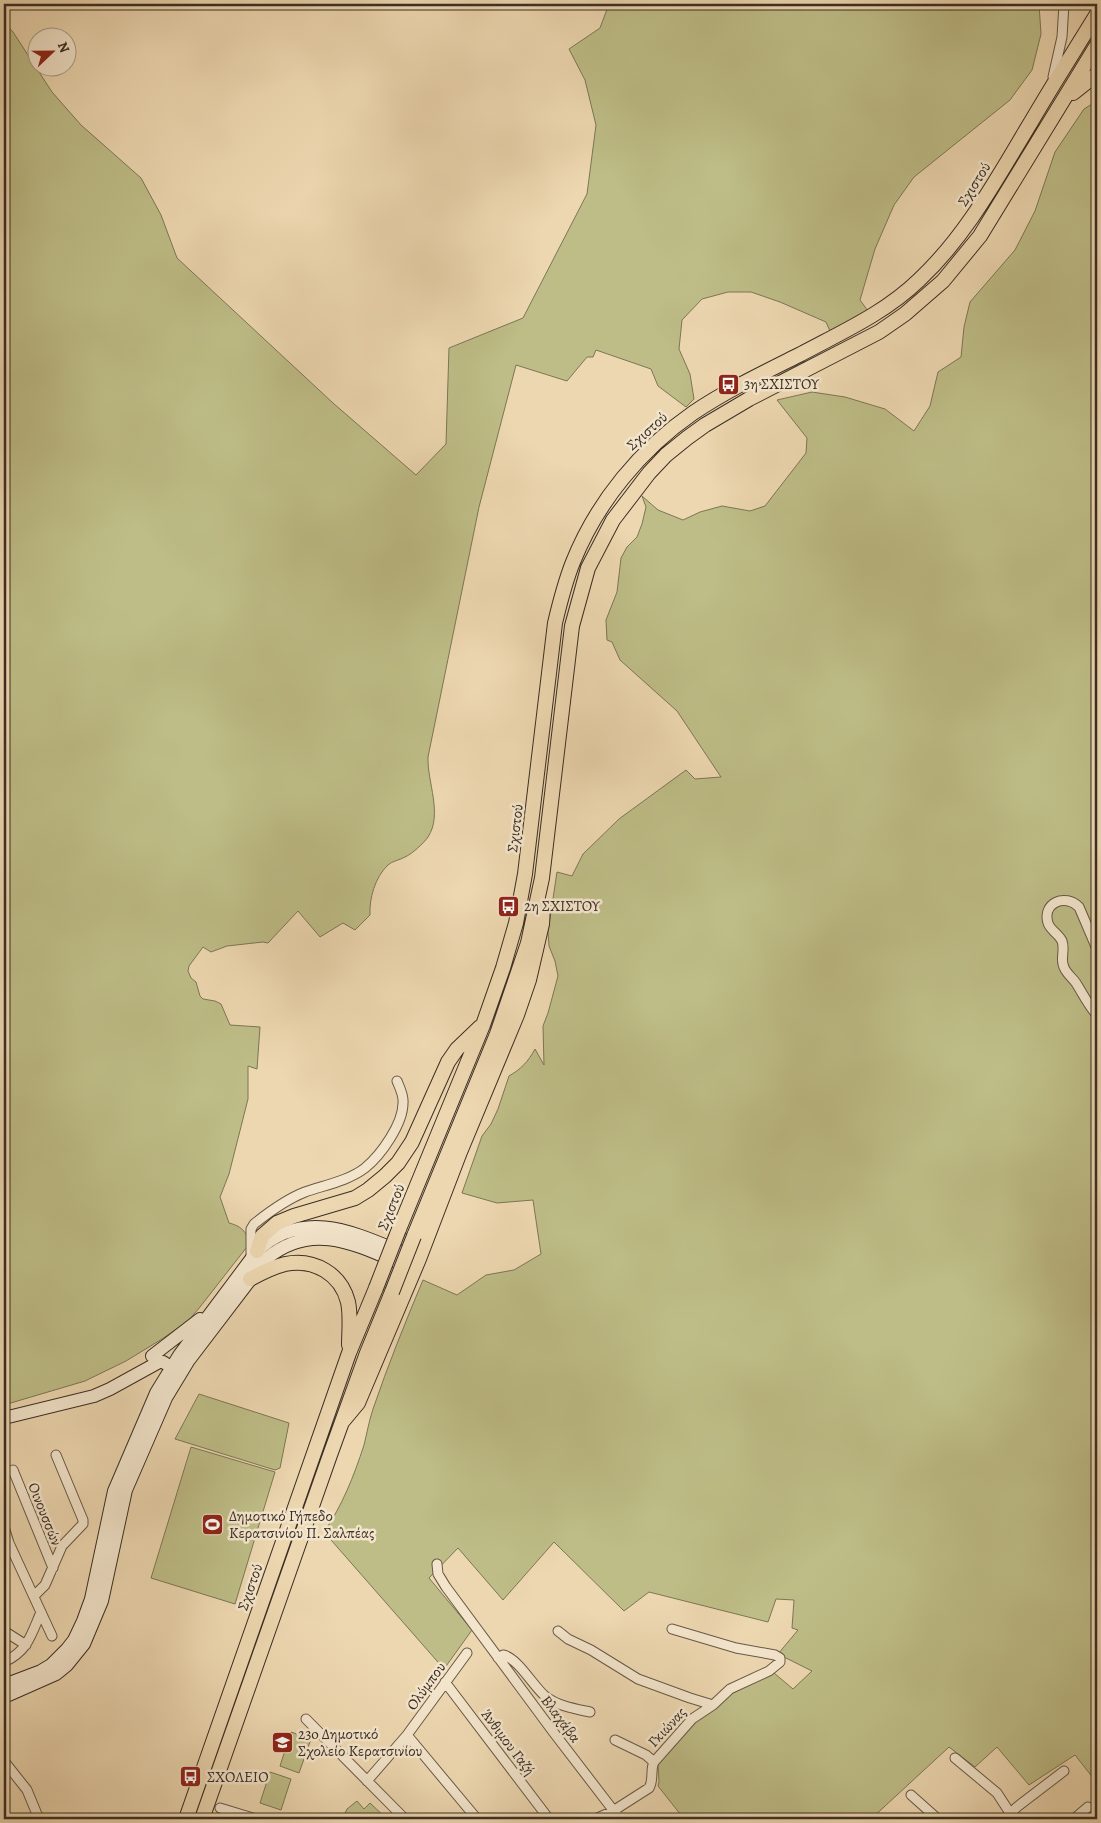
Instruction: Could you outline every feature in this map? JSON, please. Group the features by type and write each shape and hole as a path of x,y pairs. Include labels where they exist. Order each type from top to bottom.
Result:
{"main road":[{"name":"Σχιστού","path":"186,1819 349,1353 483,1025 512,938 525,874 555,623 573,562 599,511 621,481 655,443 695,412 742,384 870,318 917,283 951,248 966,227 1097,14"},
{"name":"Σχιστού","path":"202,1819 367,1353 506,1008 528,943 542,878 572,626 588,568 613,520 649,473 666,455 693,434 749,399 879,332 929,294 965,257 980,236 1097,46"},
{"path":"1062,102 1097,74"},
{"path":"343,1421 358,1403 506,1043 529,980 542,924 544,910 542,878"},
{"path":"254,1255 262,1236 277,1223 355,1198 368,1190 398,1163 412,1142 448,1062 457,1049 483,1025"},
{"path":"4,1685 42,1671 51,1665 67,1649 79,1630 91,1599 114,1491 156,1393 180,1354 254,1255 270,1240 283,1234 302,1228 330,1227 351,1232 416,1264"},
{"path":"4,1696 56,1674 67,1665 84,1644 102,1601 126,1490 166,1398 189,1360 266,1260 288,1245 311,1238 327,1238 416,1264"},
{"path":"250,1279 276,1267 296,1263 315,1266 329,1273 339,1282 348,1302 349,1353"},
{"path":"133,1376 152,1356 216,1307"},
{"path":"152,1356 169,1349 175,1350 180,1354"},
{"path":"4,1418 94,1396 150,1365 159,1362 163,1362 171,1367"},
{"path":"133,1376 148,1375 156,1393"}],"street":[{"path":"1048,93 1059,54 1064,4"},
{"path":"1097,949 1079,907 1075,903 1063,900 1052,905 1047,920 1049,926 1062,941 1063,965 1097,1015"},
{"path":"254,1255 251,1229 254,1224 285,1202 303,1193 351,1176 366,1168 379,1153 391,1137 400,1119 404,1103 398,1081"},
{"path":"34,1596 45,1584 62,1546 83,1524 56,1455"},
{"name":"Οινουσσών","path":"13,1470 53,1568"},
{"path":"4,1527 6,1545 34,1596 52,1636"},
{"name":"Βλαχάβα","path":"437,1564 438,1574 498,1658 620,1819"},
{"path":"4,1662 18,1654 26,1645 40,1612"},
{"path":"672,1629 740,1649 775,1655 780,1658 780,1662 769,1671 730,1689 713,1705"},
{"path":"4,1631 26,1645"},
{"name":"Γκιώνας","path":"558,1631 568,1639 638,1679 713,1705"},
{"name":"Ολύμπου","path":"368,1781 407,1735 467,1652"},
{"path":"498,1658 503,1655 512,1659 547,1698 590,1712"},
{"name":"Άνθιμου Γαζή","path":"445,1682 549,1819"},
{"name":"Γκιώνας","path":"595,1819 613,1811 648,1788 652,1784 651,1768 654,1762 692,1720 713,1705"},
{"path":"306,1719 404,1819"},
{"path":"407,1735 476,1819"},
{"path":"614,1740 646,1755 654,1762"},
{"path":"956,1758 997,1793 1010,1817 1064,1770"},
{"path":"4,1761 27,1790 39,1819"},
{"path":"912,1795 938,1819"},
{"path":"1074,1819 1088,1807"},
{"path":"220,1808 256,1819"}],"shaded area":[{"path":"609,4 1039,4 1041,34 1032,70 1010,100 914,177 894,205 875,249 860,300 868,311 830,331 826,322 751,292 728,292 702,299 682,320 679,349 690,374 694,399 686,407 658,386 651,369 596,350 593,357 587,357 567,381 516,365 479,507 428,757 434,818 428,837 411,853 383,870 376,882 370,915 355,930 343,923 320,937 298,911 268,943 227,946 211,952 203,947 189,966 188,971 191,978 196,982 200,996 203,999 221,1004 230,1025 260,1027 257,1069 248,1066 248,1099 229,1174 220,1197 229,1223 243,1230 250,1243 188,1321 162,1339 126,1361 85,1381 4,1405 4,22 28,55 28,78 43,78 52,92 81,125 141,178 161,215 177,258 333,403 416,475 446,444 449,348 523,318 587,194 596,125 585,80 569,49 600,28"},
{"path":"1097,101 1097,1783 1075,1755 1029,1785 997,1747 975,1767 949,1747 871,1819 705,1819 702,1816 696,1819 684,1819 658,1786 658,1763 694,1723 737,1688 774,1673 793,1689 812,1671 778,1654 798,1630 792,1628 794,1600 776,1599 768,1622 649,1592 624,1611 554,1542 503,1600 458,1548 429,1578 472,1630 444,1669 324,1532 352,1479 379,1393 423,1280 457,1295 486,1275 514,1270 541,1254 533,1200 497,1203 462,1193 482,1136 491,1124 498,1109 509,1076 524,1065 535,1049 544,1065 543,1026 558,976 549,946 548,932 557,872 572,876 583,854 619,819 686,770 695,779 721,777 677,711 620,660 612,642 607,640 606,620 617,592 621,558 627,547 637,537 642,524 646,507 642,496 658,510 683,520 700,512 722,506 750,511 765,506 806,453 807,438 777,400 812,392 845,397 885,409 914,431 930,406 938,372 961,357 964,327 970,302 1015,250 1035,211 1055,152 1084,109"},
{"path":"199,1394 289,1423 280,1468 275,1470 175,1439"},
{"name":"Δημοτικό Γήπεδο Κερατσινίου Π. Σαλπέας","path":"191,1447 275,1472 235,1604 151,1578"},
{"path":"291,1732 311,1739 299,1773 280,1766"},
{"path":"270,1772 291,1779 281,1810 260,1803"},
{"path":"357,1801 364,1809 370,1803 387,1819 342,1819 347,1809"}],"place":[{"name":"3η ΣΧΙΣΤΟΥ","path":"728,384"},
{"name":"2η ΣΧΙΣΤΟΥ","path":"508,906"},
{"name":"Δημοτικό Γήπεδο Κερατσινίου Π. Σαλπέας","path":"213,1525"},
{"name":"23o Δημοτικό Σχολείο Κερατσινίου","path":"282,1743"},
{"name":"ΣΧΟΛΕΙΟ","path":"191,1777"}]}
